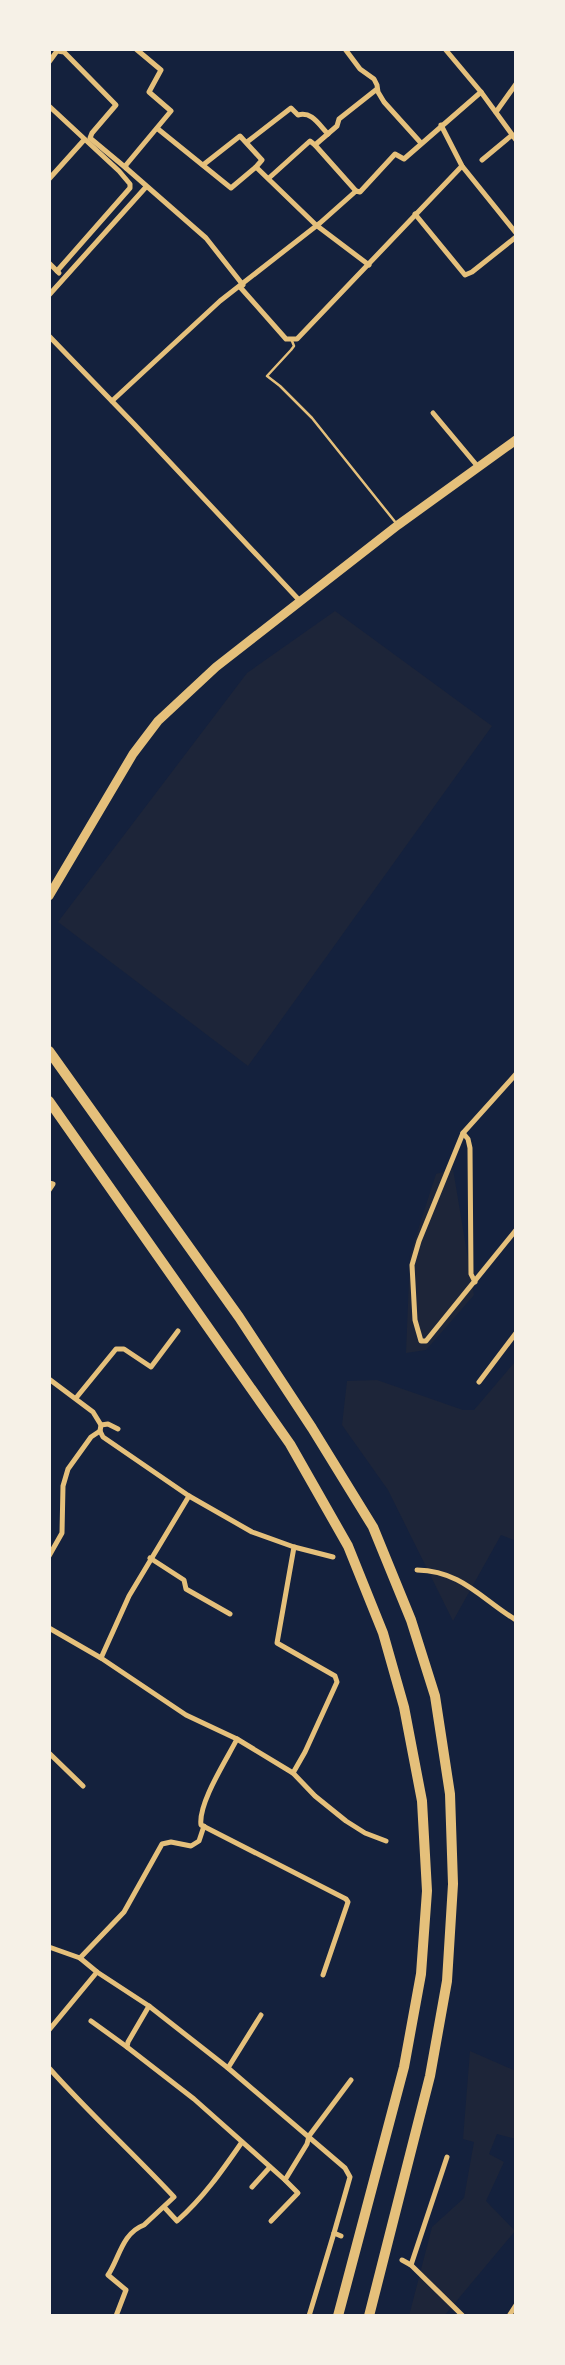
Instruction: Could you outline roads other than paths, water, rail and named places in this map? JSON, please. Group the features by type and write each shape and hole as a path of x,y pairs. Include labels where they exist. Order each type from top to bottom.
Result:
{"highway":[{"path":"49,1051 239,1317 373,1527 411,1620 435,1696 450,1794 453,1884 447,1981 430,2076 369,2316"},
{"path":"49,1101 290,1444 348,1546 383,1633 404,1707 422,1801 427,1891 421,1974 404,2067 338,2316"}],"main road":[{"path":"49,897 133,754 158,721 216,667 300,601 398,525 516,440"}],"street":[{"path":"126,168 125,165 171,111 149,92 160,69 136,49"},
{"path":"345,49 360,69 374,79 384,102 421,143"},
{"path":"446,49 514,137 482,160"},
{"path":"49,62 57,51 64,52 116,105 90,138 206,238 241,286 286,339 297,339 462,166"},
{"path":"496,111 516,84"},
{"path":"315,145 339,124 339,119 377,89"},
{"path":"112,401 220,301 356,191 360,192 396,153 404,159 481,92"},
{"path":"49,106 129,181 130,188 57,271"},
{"path":"247,142 291,108 298,115 311,116 328,134"},
{"path":"415,214 465,275 516,235 462,166 441,125"},
{"path":"158,129 233,188 262,160 247,142 238,136 203,164"},
{"path":"49,179 85,140"},
{"path":"269,178 310,141 356,191"},
{"path":"256,167 316,225 369,265"},
{"path":"49,295 146,187"},
{"path":"49,263 64,277"},
{"path":"49,337 300,601"},
{"path":"433,413 479,468"},
{"path":"516,1075 463,1133 440,1184 412,1265 415,1320 421,1341 426,1341 516,1230"},
{"path":"463,1133 470,1147 471,1274 475,1282"},
{"path":"49,1182 53,1184 49,1189"},
{"path":"76,1398 116,1349 124,1349 151,1367 178,1331"},
{"path":"479,1382 516,1333"},
{"path":"49,1379 93,1412 103,1437 189,1496 252,1532 333,1557"},
{"path":"49,1556 62,1533 63,1486 68,1469 100,1427 107,1424 118,1429"},
{"path":"101,1658 123,1608 150,1558 189,1496"},
{"path":"293,1773 311,1741 337,1682 335,1676 277,1643 294,1547"},
{"path":"150,1558 184,1580 186,1589 230,1614"},
{"path":"417,1570 434,1570 457,1579 516,1620"},
{"path":"49,1628 101,1658 186,1715 237,1739 293,1773 315,1796 346,1821 365,1833 386,1841"},
{"path":"237,1739 200,1821 204,1826 346,1899 348,1902 323,1975"},
{"path":"49,1753 83,1786"},
{"path":"80,1958 124,1912 162,1844 171,1842 191,1846 199,1841 204,1826"},
{"path":"49,1947 80,1958 149,2006 328,2151 349,2173 309,2316"},
{"path":"49,2031 97,1972"},
{"path":"127,2047 149,2006"},
{"path":"228,2068 261,2015"},
{"path":"92,2021 194,2099 298,2193 271,2221"},
{"path":"49,2068 174,2197 165,2208 138,2228 119,2249 117,2262 108,2275 126,2290 116,2316"},
{"path":"285,2180 309,2136 351,2080"},
{"path":"165,2208 177,2221 219,2176 242,2142"},
{"path":"411,2265 447,2157"},
{"path":"252,2187 270,2167"},
{"path":"334,2233 341,2236"},
{"path":"402,2260 411,2265 463,2316"},
{"path":"509,2316 516,2305"}],"lane":[{"path":"292,340 291,350 267,376 281,386 312,418 398,525"}]}
